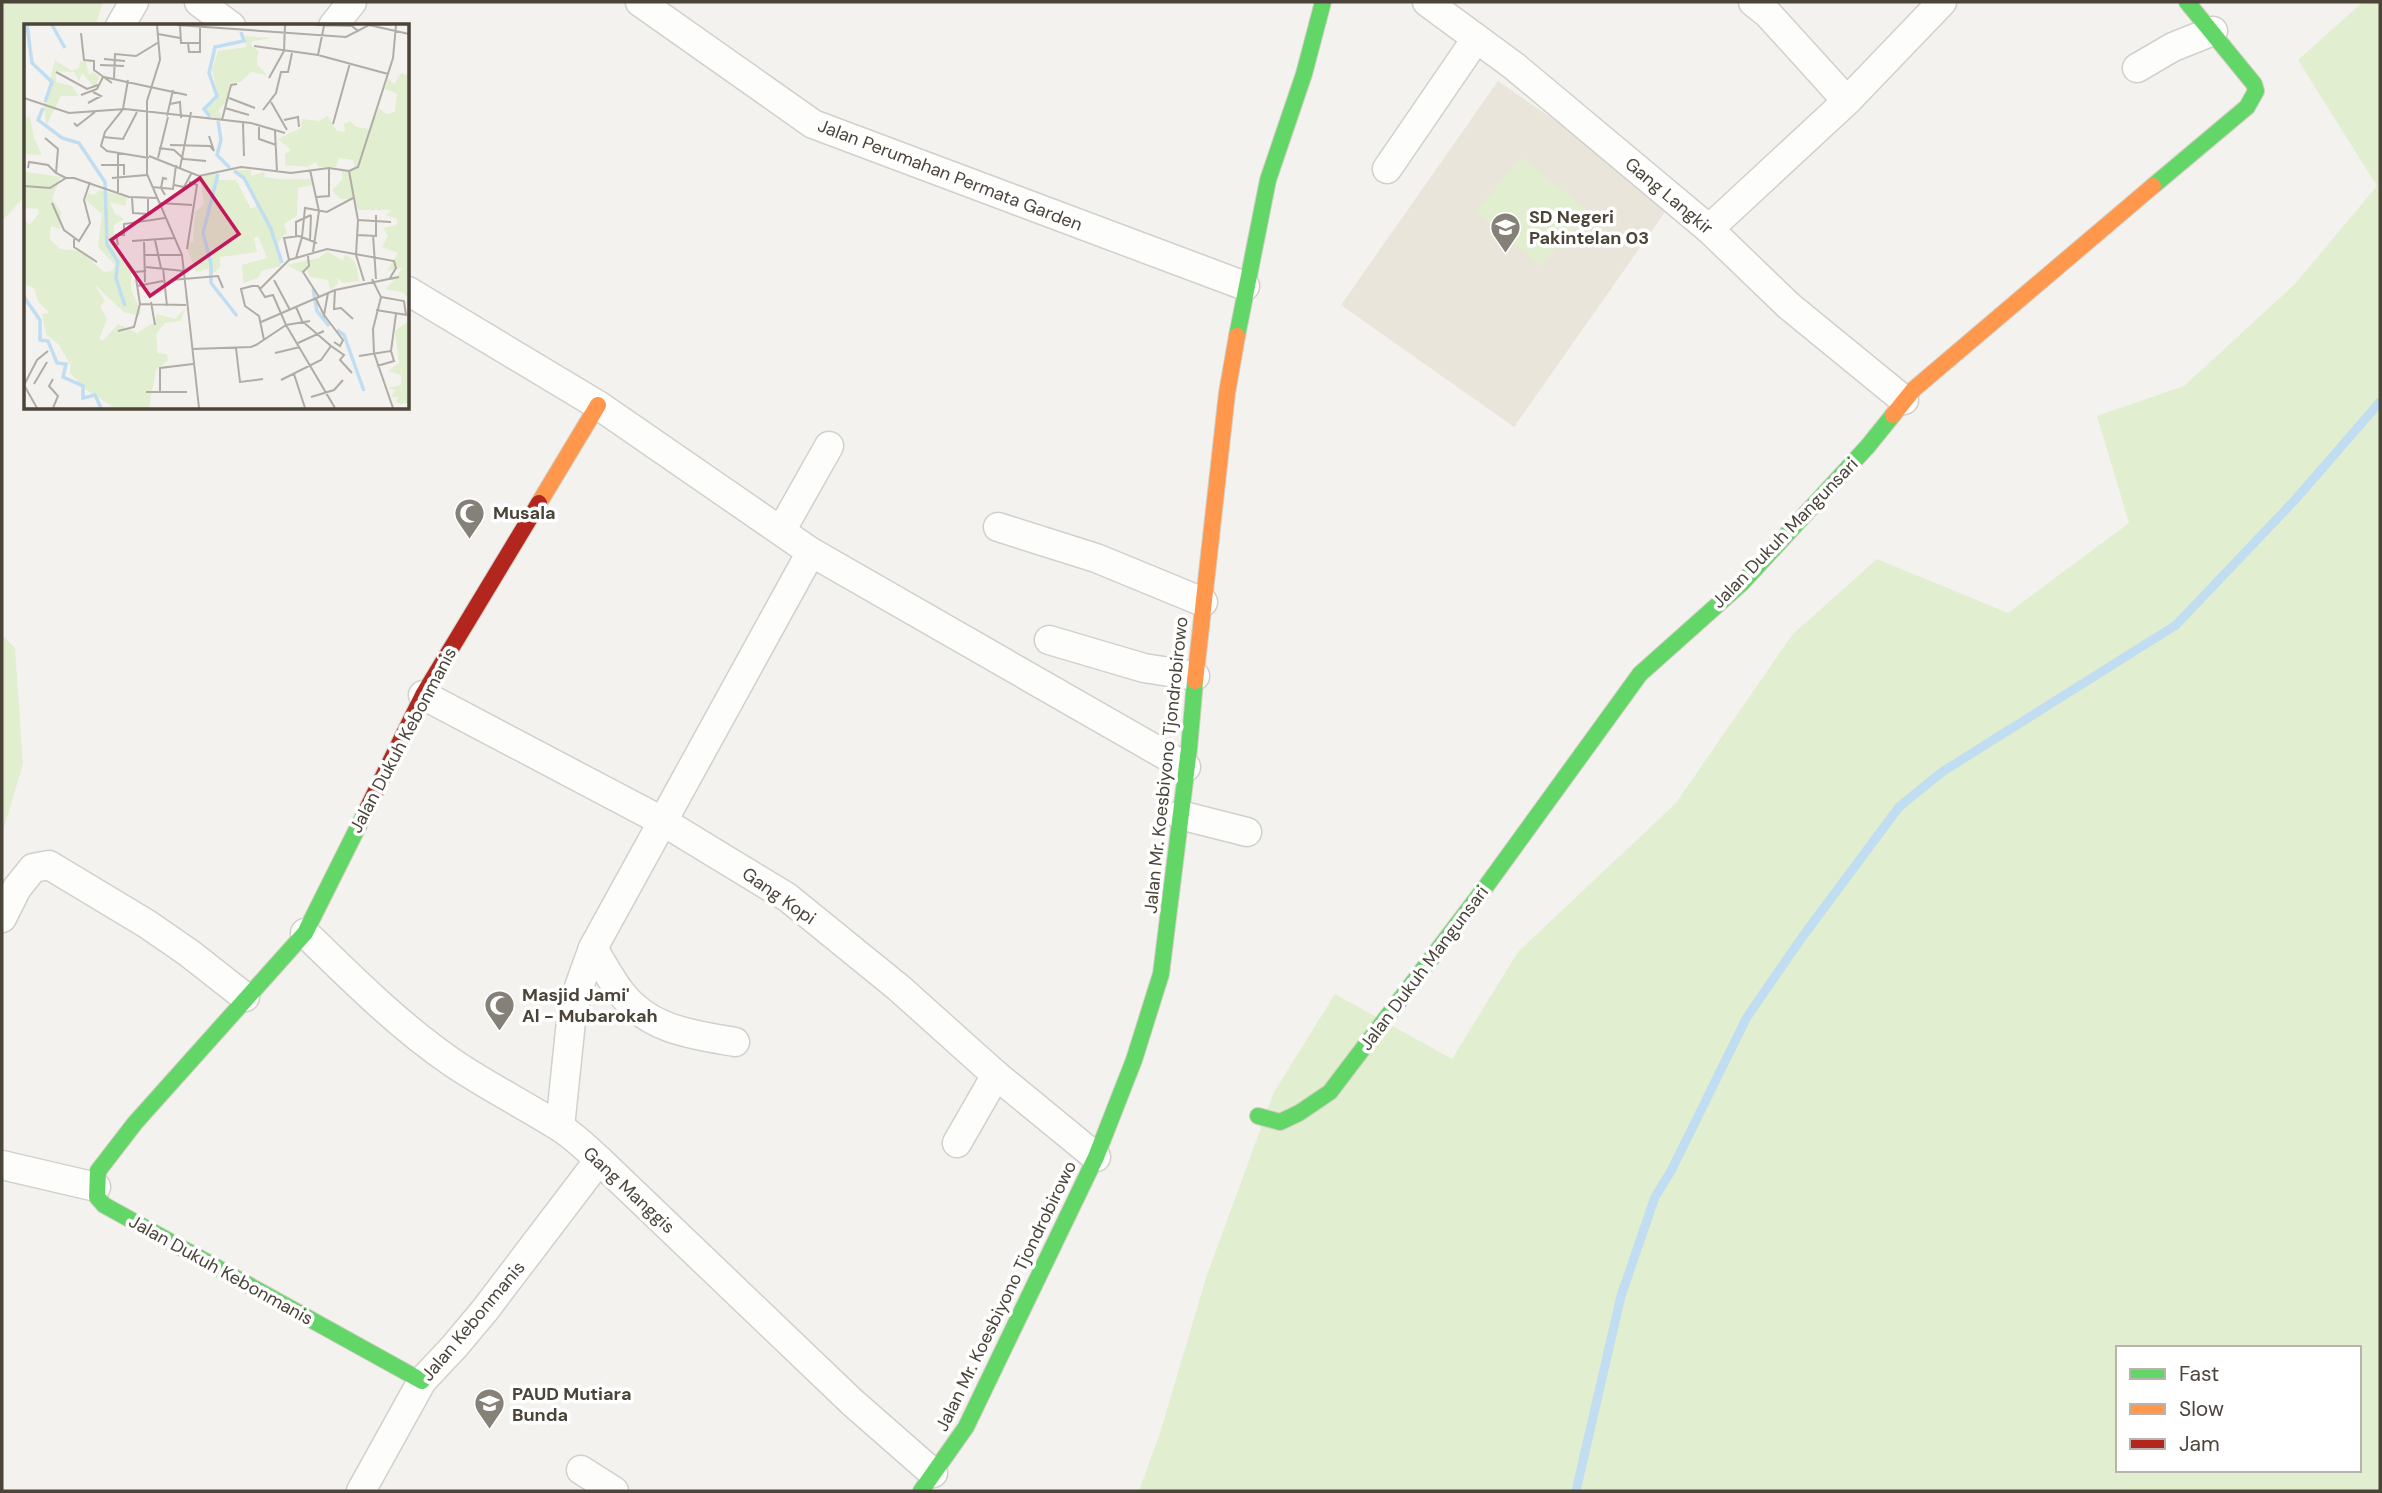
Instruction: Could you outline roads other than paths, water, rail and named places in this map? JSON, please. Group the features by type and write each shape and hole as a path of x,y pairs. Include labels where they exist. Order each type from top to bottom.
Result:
{"street":[{"path":"121,24 134,2"},
{"path":"200,2 228,24"},
{"path":"335,24 352,2"},
{"name":"Jalan Perumahan Permata Garden","path":"640,2 813,124 1245,286"},
{"name":"Jalan Mr. Koesbiyono Tjondrobirowo","path":"927,1482 966,1427 1096,1157 1134,1060 1161,974 1227,393 1245,286 1268,180 1304,74 1324,2"},
{"name":"Gang Langkir","path":"1427,2 1514,66 1709,229 1789,306 1904,400"},
{"path":"1753,2 1768,14 1847,101"},
{"path":"1709,229 1847,101 1942,2"},
{"name":"Jalan Dukuh Mangunsari","path":"1258,1115 1280,1122 1330,1092 1487,885 1640,674 1742,583 1868,446 1914,388 2247,107 2256,91 2254,84 2188,2"},
{"path":"2137,68 2173,47 2213,31"},
{"path":"1387,169 1476,39"},
{"path":"410,293 598,405 811,552 1186,767"},
{"name":"Jalan Dukuh Kebonmanis","path":"422,1381 104,1205 97,1197 98,1171 135,1123 305,933 423,695 598,405"},
{"path":"781,531 829,446"},
{"path":"998,527 1097,558 1203,602"},
{"path":"560,1127 571,1021 579,987 593,948 811,552"},
{"path":"1049,640 1144,668 1195,676"},
{"name":"Gang Kopi","path":"423,695 662,821 787,897 899,988 996,1075 1096,1157"},
{"path":"1180,816 1247,832"},
{"path":"2,918 17,888 33,868 49,865 148,924 245,997"},
{"name":"Gang Manggis","path":"305,933 414,1033 450,1061 560,1127 599,1160 852,1402 927,1482"},
{"path":"593,948 623,996 644,1016 679,1032 735,1042"},
{"path":"957,1143 996,1075"},
{"name":"Jalan Kebonmanis","path":"361,1491 422,1381 485,1310 599,1160"},
{"path":"2,1165 96,1187"},
{"path":"581,1469 614,1491"}],"waterway":[{"path":"1576,1491 1621,1296 1655,1197 1671,1171 1747,1017 1803,936 1899,807 1942,772 2176,625 2294,501 2380,402"}],"place":[{"name":"SD Negeri Pakintelan 03","path":"1506,254"},
{"name":"Musala","path":"470,540"},
{"name":"Masjid Jami' Al - Mubarokah","path":"499,1032"},
{"name":"PAUD Mutiara Bunda","path":"489,1431"}]}
